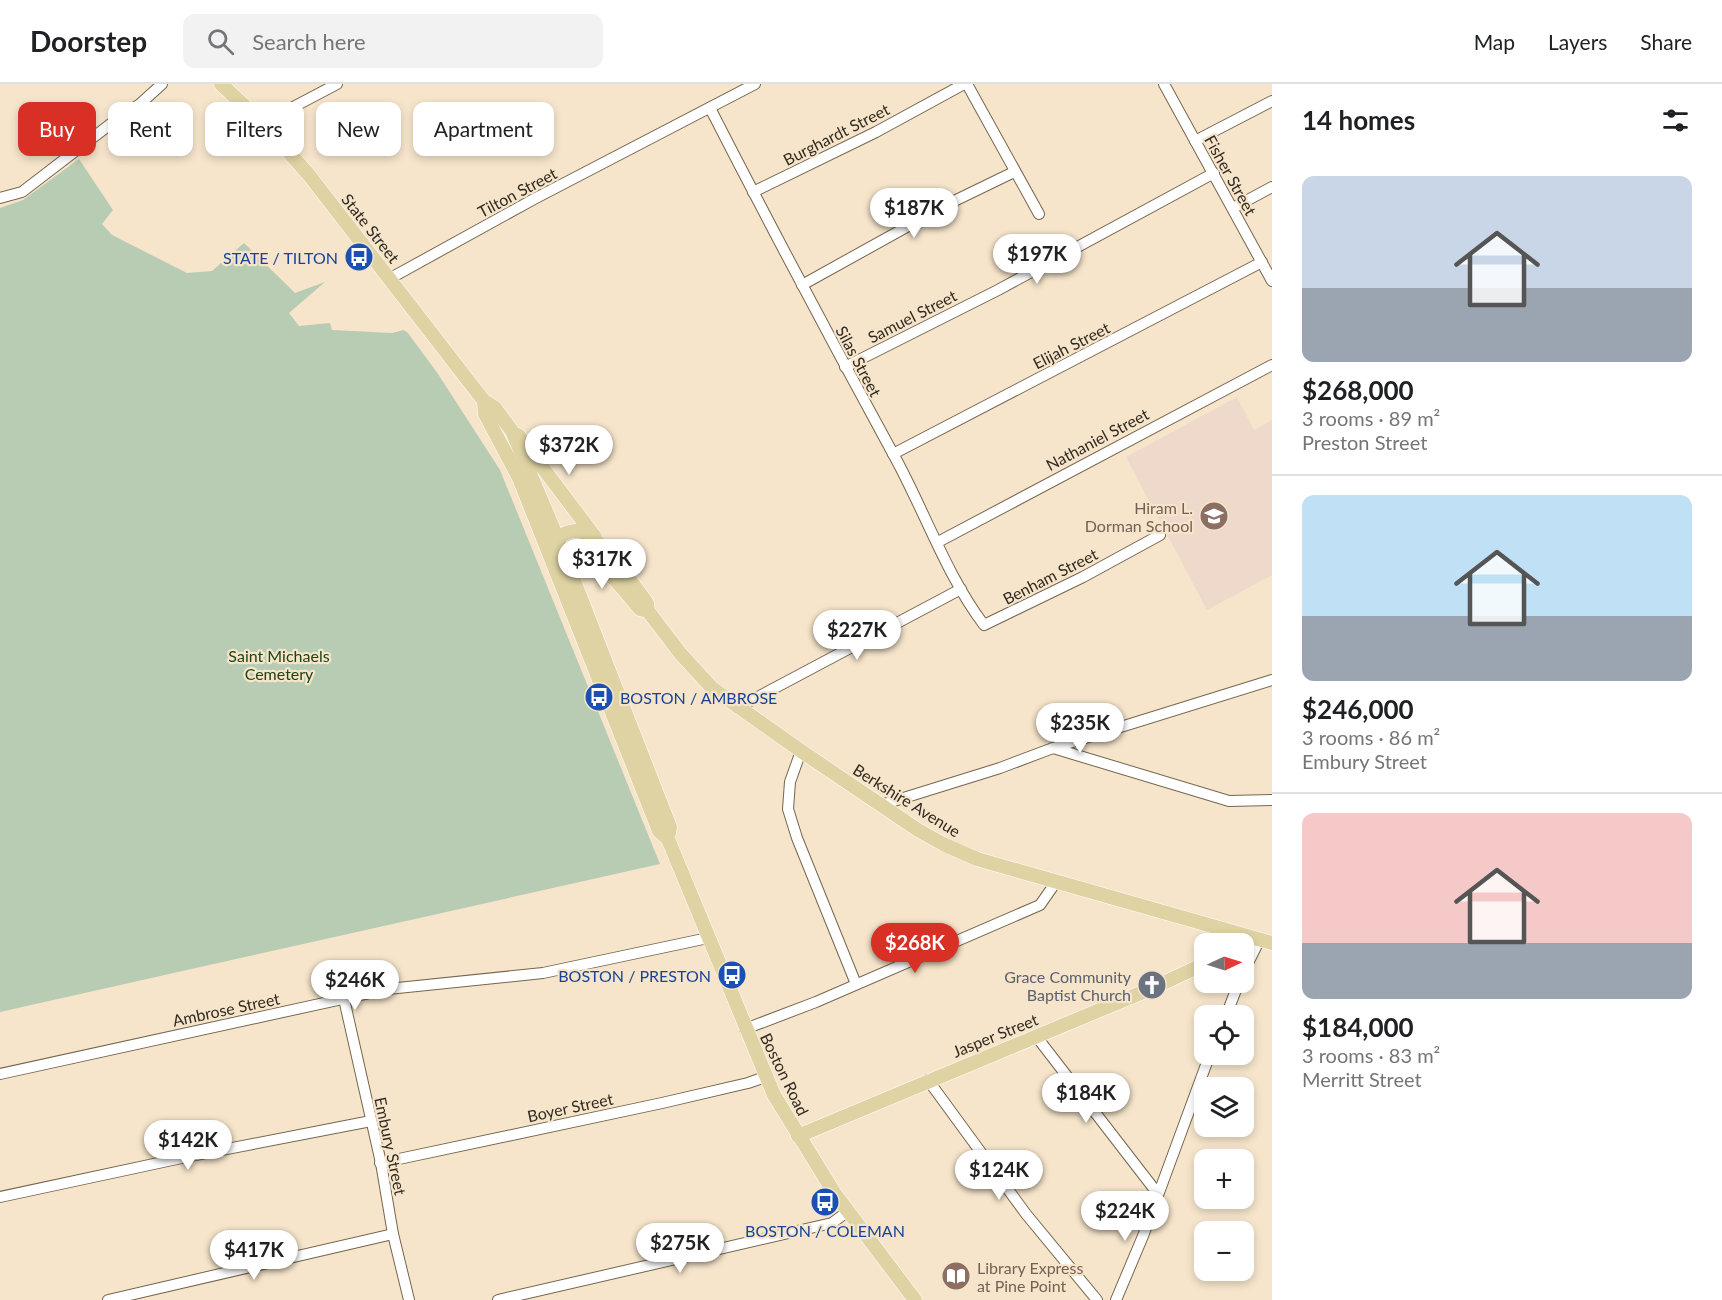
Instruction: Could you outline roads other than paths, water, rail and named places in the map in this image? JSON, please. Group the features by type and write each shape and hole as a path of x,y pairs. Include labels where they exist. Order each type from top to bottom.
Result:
{"main road":[{"name":"State Street","path":"221,84 240,102"},
{"name":"State Street","path":"292,156 318,186 484,401 495,408 512,431 557,537"},
{"name":"State Street","path":"484,401 485,414 519,478 547,552"},
{"path":"512,431 520,436 602,546"},
{"name":"Berkshire Avenue","path":"557,537 576,531 584,533 602,546 647,603 648,611 712,688 918,830 977,859 1268,939"},
{"path":"547,552 557,537"},
{"name":"Boston Road","path":"557,537 670,827 668,839"},
{"path":"547,552 563,552"},
{"name":"Boston Road","path":"547,552 659,831 668,839 765,1077 798,1136 847,1212 915,1300"},
{"name":"Berkshire Avenue","path":"563,552 583,552 598,564 640,609 648,611"},
{"name":"Jasper Street","path":"798,1136 1194,968"}],"street":[{"path":"0,198 22,192 140,104 162,84"},
{"path":"303,102 337,84"},
{"name":"Tilton Street","path":"389,279 534,199 755,84"},
{"path":"966,84 1039,214"},
{"name":"Burghardt Street","path":"753,192 876,132 966,84"},
{"name":"Fisher Street","path":"1164,84 1272,280"},
{"path":"1195,141 1272,101"},
{"name":"Silas Street","path":"710,108 893,454 961,589 984,626"},
{"path":"802,285 948,204 1014,172"},
{"name":"Samuel Street","path":"845,367 998,290 1214,174"},
{"path":"1233,208 1272,188"},
{"name":"Elijah Street","path":"893,454 1262,262"},
{"name":"Nathaniel Street","path":"938,542 1272,365"},
{"name":"Benham Street","path":"984,626 1083,577 1160,535"},
{"path":"739,707 961,589"},
{"path":"881,805 1000,768 1053,748 1272,680"},
{"path":"1053,748 1229,801 1272,800"},
{"path":"801,751 790,782 788,809 797,838 856,984"},
{"path":"745,1029 1040,905 1056,882"},
{"name":"Ambrose Street","path":"0,1074 406,986 543,973 708,938"},
{"path":"1254,958 1268,939"},
{"name":"Embury Street","path":"344,999 409,1300"},
{"path":"1036,1036 1158,1194"},
{"path":"1116,1300 1143,1236 1206,1065"},
{"name":"Boyer Street","path":"380,1163 662,1103 765,1077"},
{"path":"928,1080 1026,1214 1097,1300"},
{"path":"0,1197 191,1156 371,1121"},
{"path":"498,1300 832,1223 847,1212"},
{"path":"108,1300 393,1234"}],"place":[{"name":"STATE / TILTON","path":"359,257"},
{"name":"Hiram L. Dorman School","path":"1214,516"},
{"name":"BOSTON / AMBROSE","path":"599,697"},
{"name":"BOSTON / PRESTON","path":"732,975"},
{"name":"Grace Community Baptist Church","path":"1152,985"},
{"name":"BOSTON / COLEMAN","path":"825,1202"},
{"name":"Library Express at Pine Point","path":"956,1276"}],"park label":[{"name":"Saint Michaels Cemetery","path":"279,664"}]}
